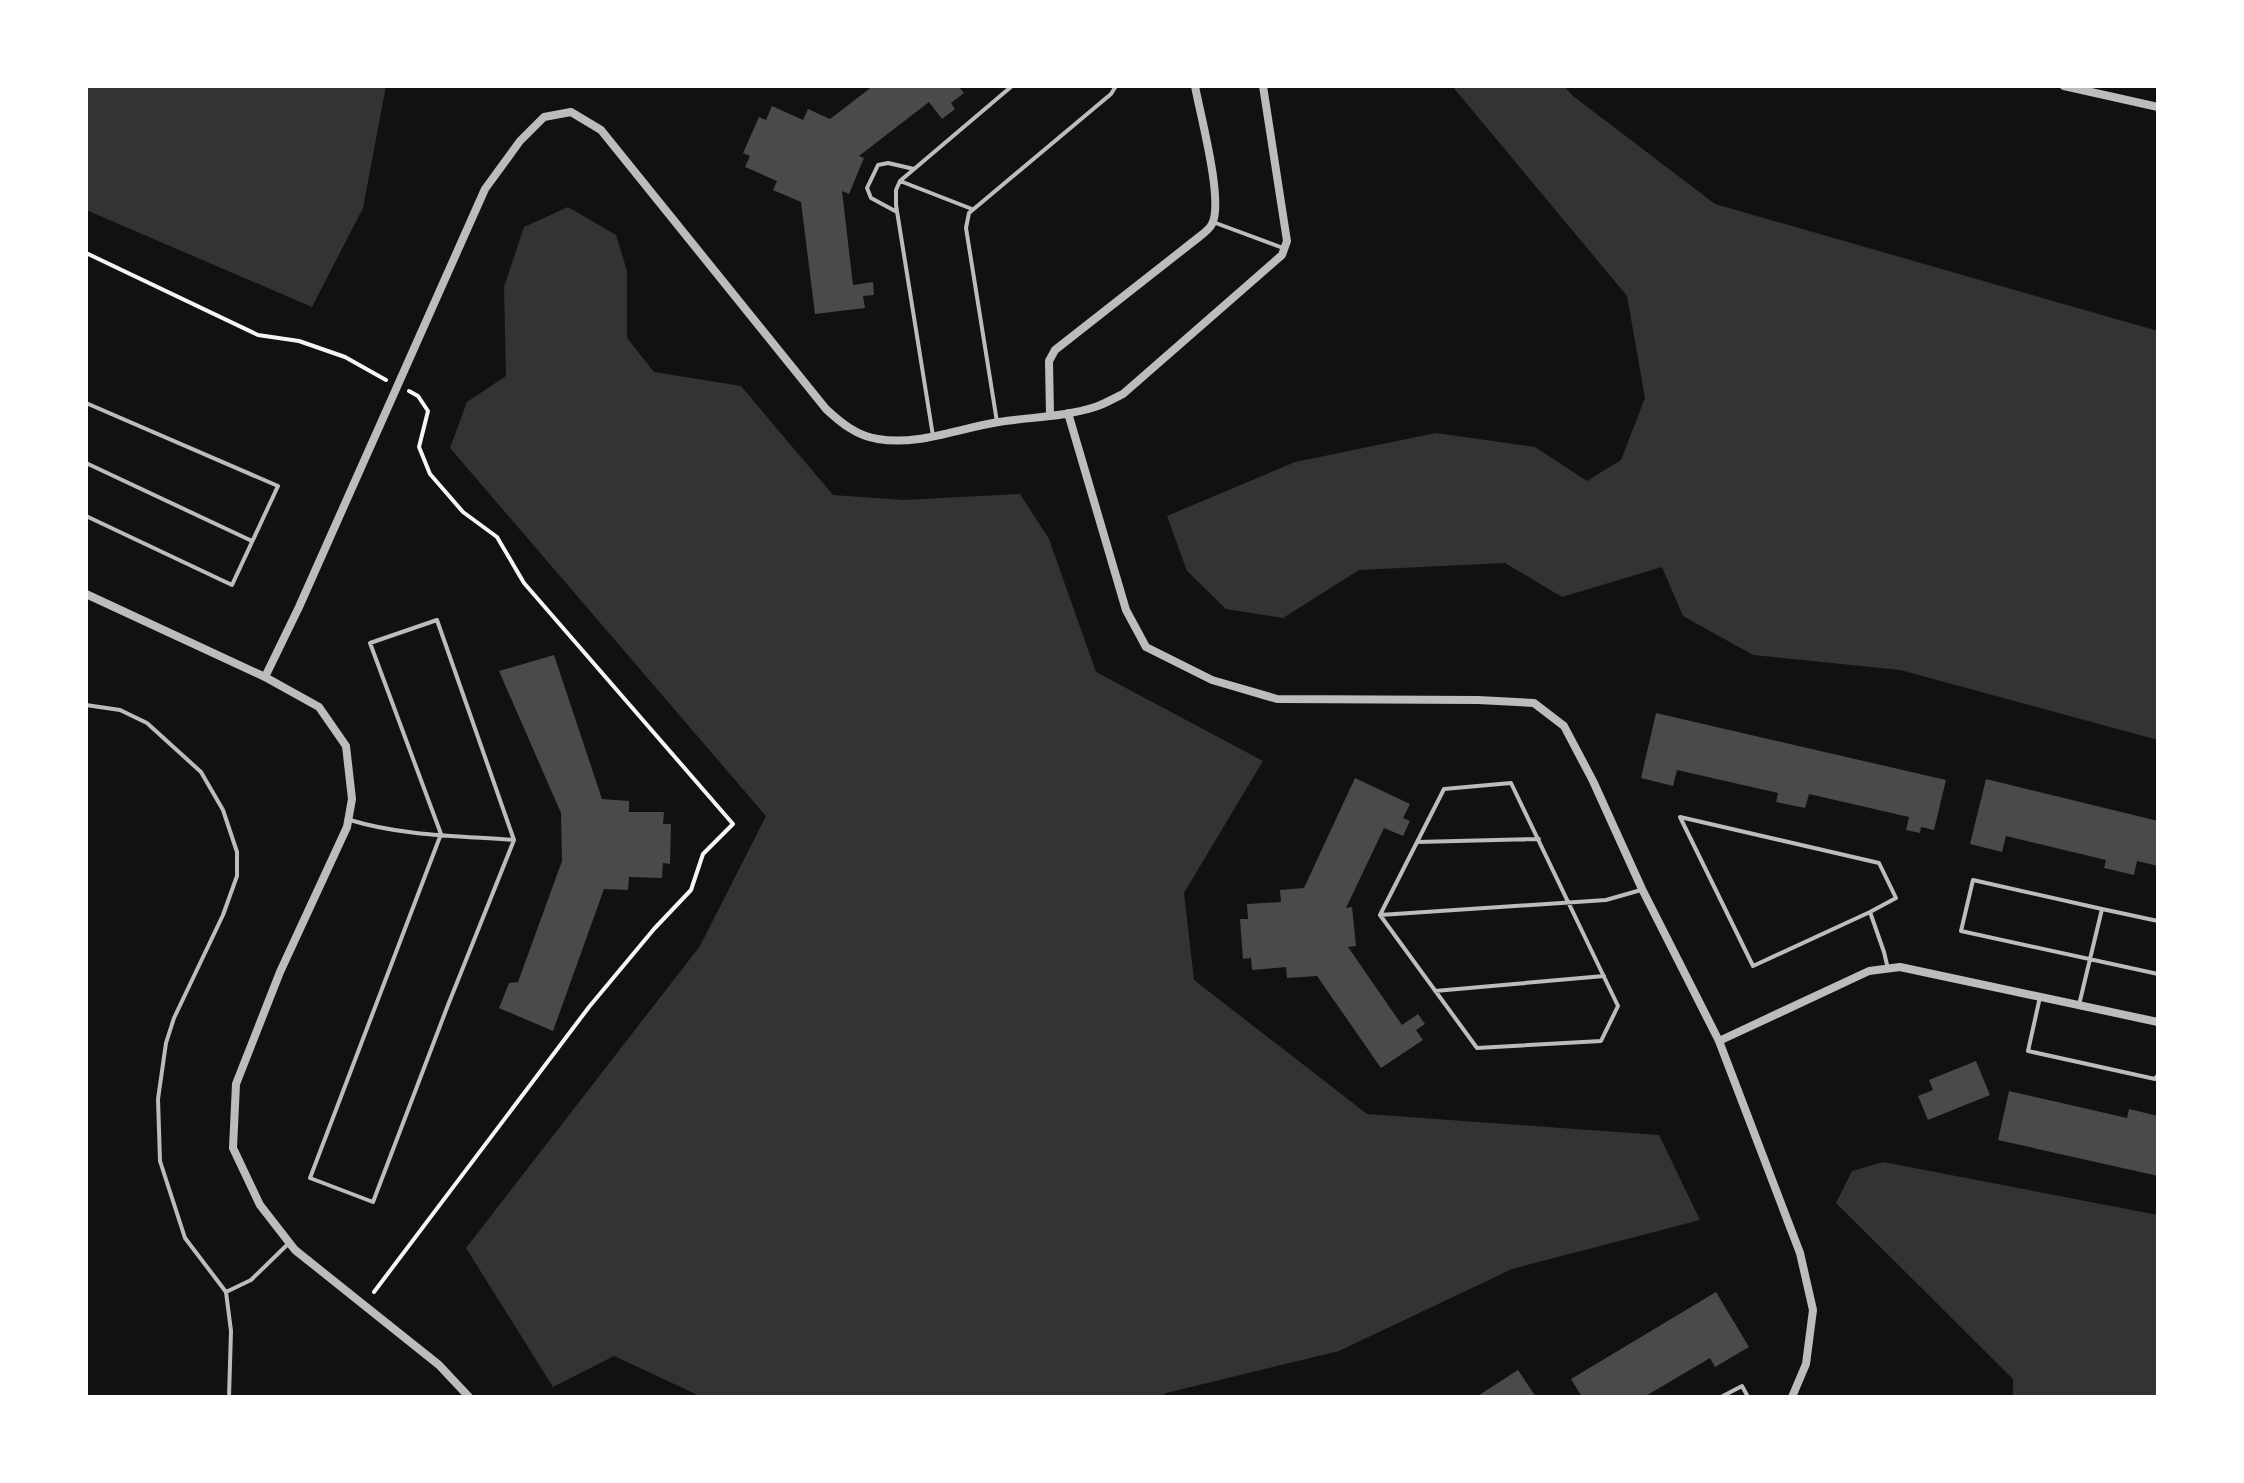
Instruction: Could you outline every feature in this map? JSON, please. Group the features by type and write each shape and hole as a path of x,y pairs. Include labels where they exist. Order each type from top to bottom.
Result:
{"street":[{"path":"1050,416 1049,361 1055,350 1199,237 1213,221 1216,207 1211,165 1195,86"},
{"path":"265,677 485,189 520,141 544,117 571,112 601,130 826,409 846,428 875,439 899,441 1096,407 1123,394 1272,265 1286,249 1287,241 1263,86"},
{"path":"2064,86 2158,107"},
{"path":"1068,413 1126,610 1146,647 1212,680 1277,699 1534,703 1564,726 1719,1041 1800,1253 1813,1310 1806,1364 1792,1397"},
{"path":"86,594 265,677 319,707 346,746 352,799 347,827 280,972 236,1084 233,1148 260,1205 295,1250 439,1365 469,1397"},
{"path":"1719,1041 1869,971 1900,967 2158,1022"}],"lane":[{"path":"933,436 896,190 900,181 1012,86"},
{"path":"997,422 966,228 969,213 1111,94 1116,86"},
{"path":"897,212 871,198 867,188 878,165 888,163 914,169"},
{"path":"900,181 972,209"},
{"path":"1213,221 1286,249"},
{"path":"86,403 278,486 232,585 86,516"},
{"path":"86,463 252,541"},
{"path":"437,620 514,840 373,1202 310,1178 441,834 370,643 437,620"},
{"path":"86,705 120,710 147,723 201,772 223,810 237,852 237,876 223,915 174,1018 166,1043 158,1099 160,1161 185,1238 226,1292 231,1331 229,1397"},
{"path":"1511,783 1618,1006 1601,1041 1477,1048 1380,915 1444,789 1511,783"},
{"path":"1680,817 1879,863 1896,898 1870,912 1753,966 1680,817"},
{"path":"348,820 376,828 514,840"},
{"path":"1417,842 1539,839"},
{"path":"2158,921 1973,880 1961,931 2158,974"},
{"path":"1380,915 1606,900 1642,889"},
{"path":"2079,1005 2102,909"},
{"path":"1870,912 1888,969"},
{"path":"1435,991 1604,976"},
{"path":"2040,997 2028,1051 2155,1079 2158,1075"},
{"path":"226,1292 251,1280 289,1243"},
{"path":"1721,1397 1742,1386 1748,1397"}],"path":[{"path":"86,253 258,335 299,341 345,357 386,380"},
{"path":"374,1292 589,1007 691,890 703,854 733,824 524,583 497,537 463,512 430,474 419,447 428,411 418,396 409,391"}],"shaded area":[{"path":"86,86 386,86 363,208 312,307 86,210"},
{"path":"1452,86 1564,86 1715,204 2158,331 2158,740 1900,670 1753,655 1683,616 1662,567 1562,597 1505,563 1359,570 1283,618 1226,609 1187,571 1167,516 1295,462 1436,433 1535,447 1587,481 1621,460 1645,398 1627,296"},
{"path":"568,207 616,235 627,271 627,338 654,372 741,386 833,495 903,500 1020,494 1049,539 1096,672 1263,761 1184,893 1194,980 1367,1114 1659,1135 1700,1220 1512,1269 1339,1351 1160,1397 702,1397 614,1356 553,1387 466,1248 700,946 766,816 450,448 467,402 506,376 504,287 524,227"},
{"path":"1883,1162 2158,1215 2158,1397 2013,1397 2013,1379 1836,1203 1852,1171"}],"building":[{"path":"873,86 958,86 964,93 951,103 955,109 942,119 929,102 859,156 864,158 849,194 842,191 853,285 873,282 874,295 863,296 865,308 815,314 801,202 773,190 777,181 745,167 750,156 743,153 759,117 766,120 772,106 803,120 808,109 830,119"},
{"path":"554,655 602,799 629,801 629,812 664,812 663,824 671,824 670,864 663,863 662,878 629,877 628,890 604,889 553,1031 499,1008 509,983 518,982 562,861 561,813 499,671"},
{"path":"1656,713 1946,780 1934,830 1921,827 1920,833 1906,830 1909,817 1809,794 1805,808 1776,802 1778,793 1677,770 1673,786 1641,778"},
{"path":"1355,778 1410,804 1403,818 1410,821 1403,836 1384,828 1346,908 1352,907 1356,946 1348,947 1402,1025 1418,1014 1425,1024 1416,1030 1423,1040 1381,1068 1317,976 1287,978 1286,967 1252,970 1251,958 1243,959 1240,919 1248,919 1247,904 1281,902 1280,890 1304,888"},
{"path":"1986,779 2158,821 2158,866 2137,861 2134,875 2104,868 2106,860 2006,836 2002,852 1970,844"},
{"path":"1976,1061 1990,1095 1928,1120 1918,1096 1933,1090 1929,1080"},
{"path":"2009,1091 2127,1118 2129,1109 2158,1116 2158,1176 1998,1140"},
{"path":"1716,1292 1749,1347 1715,1367 1710,1358 1644,1397 1582,1397 1571,1379"},
{"path":"1518,1370 1536,1397 1476,1397"}]}
